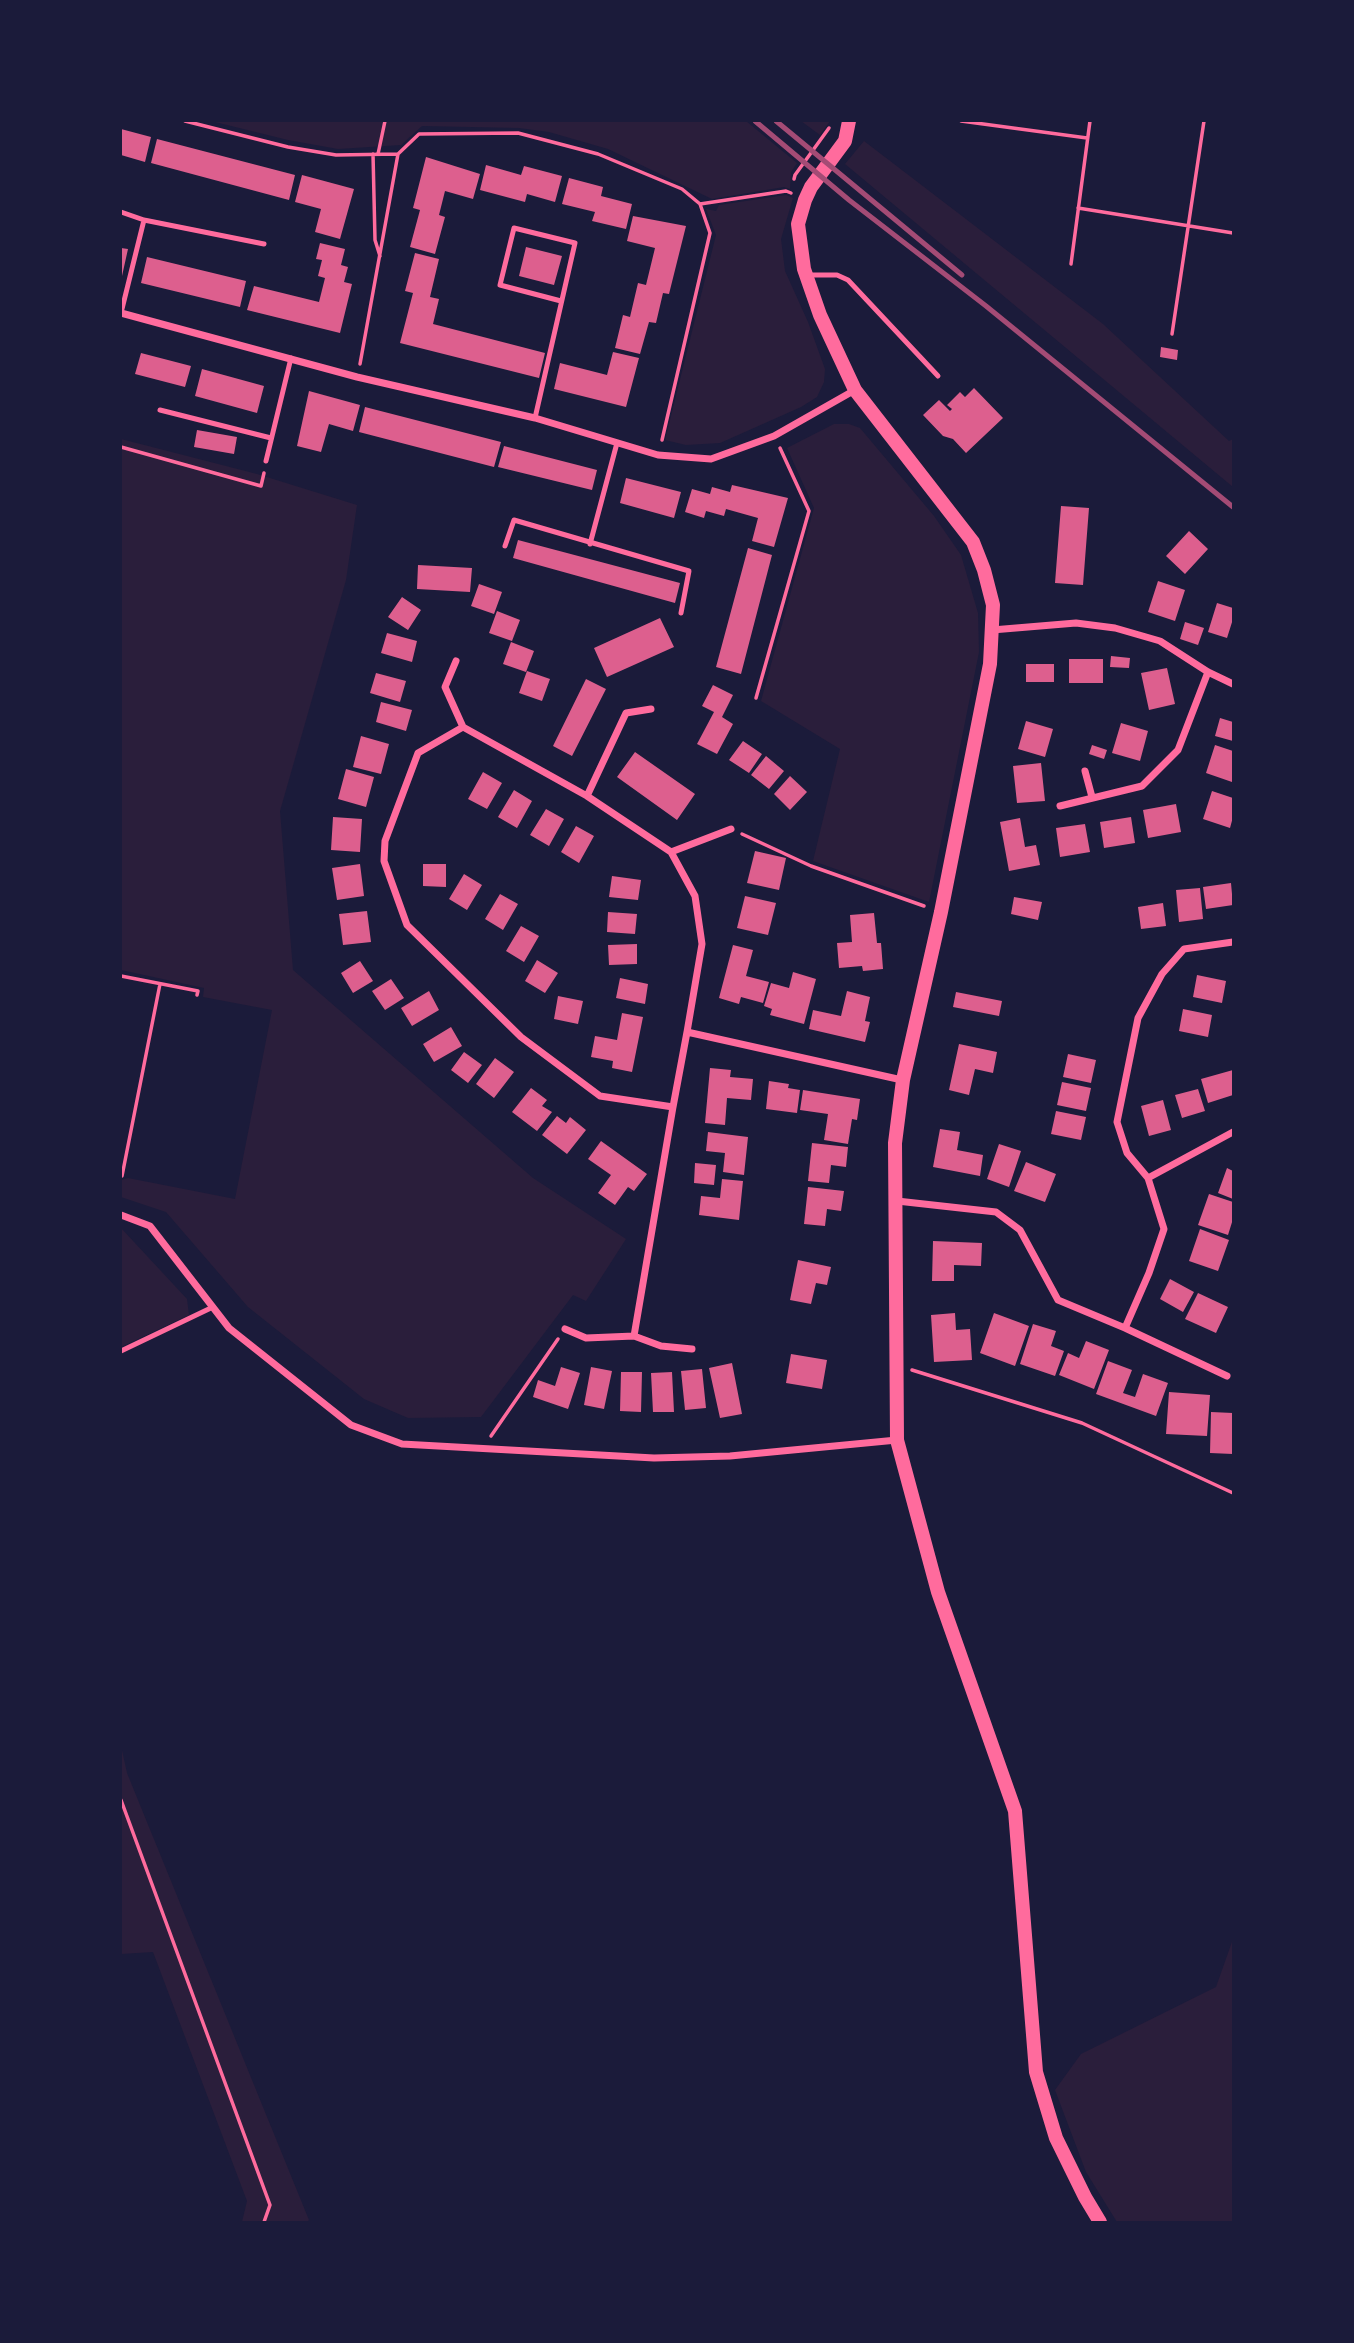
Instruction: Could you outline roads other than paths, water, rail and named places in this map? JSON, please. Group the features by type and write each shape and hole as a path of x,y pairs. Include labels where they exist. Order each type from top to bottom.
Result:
{"main road":[{"path":"849,121 845,141 808,194 798,224 806,275 820,315 855,390 973,542 993,605 990,664 941,912 903,1080 895,1143 897,1440 938,1592 1015,1811 1036,2071 1056,2138 1084,2197 1100,2222"}],"street":[{"path":"121,313 358,377 536,418 659,455 711,458 774,436 855,390"},
{"path":"992,630 1076,623 1115,628 1160,641 1208,672 1233,684"},
{"path":"456,661 445,687 463,727 587,796 671,852 695,896 702,944 634,1336"},
{"path":"1060,806 1142,786 1178,750 1208,672"},
{"path":"587,796 626,713 651,709"},
{"path":"463,727 418,753 385,841 384,862 408,925 521,1037 600,1096 673,1107"},
{"path":"1085,771 1092,797"},
{"path":"671,852 731,829"},
{"path":"1125,1328 1149,1273 1164,1229 1148,1178 1127,1153 1117,1122 1138,1018 1162,974 1184,949 1233,942"},
{"path":"687,1032 903,1080"},
{"path":"1148,1178 1233,1132"},
{"path":"897,1201 996,1212 1020,1230 1058,1300 1227,1376"},
{"path":"121,1215 149,1226 229,1328 351,1426 402,1444 654,1458 730,1456 897,1440"},
{"path":"565,1329 586,1338 634,1336 661,1346 692,1349"}],"lane":[{"path":"121,212 144,220 264,244"},
{"path":"121,313 144,220"},
{"path":"536,418 575,243 514,228 500,285 561,301"},
{"path":"806,275 837,275 848,280 938,376"},
{"path":"266,461 291,358"},
{"path":"160,410 271,438"},
{"path":"590,544 617,443"},
{"path":"505,546 514,520 689,571 681,613"},
{"path":"121,1351 213,1307"}],"railway":[{"path":"755,121 849,200 986,306 1233,507"},
{"path":"776,121 962,275"}]}
